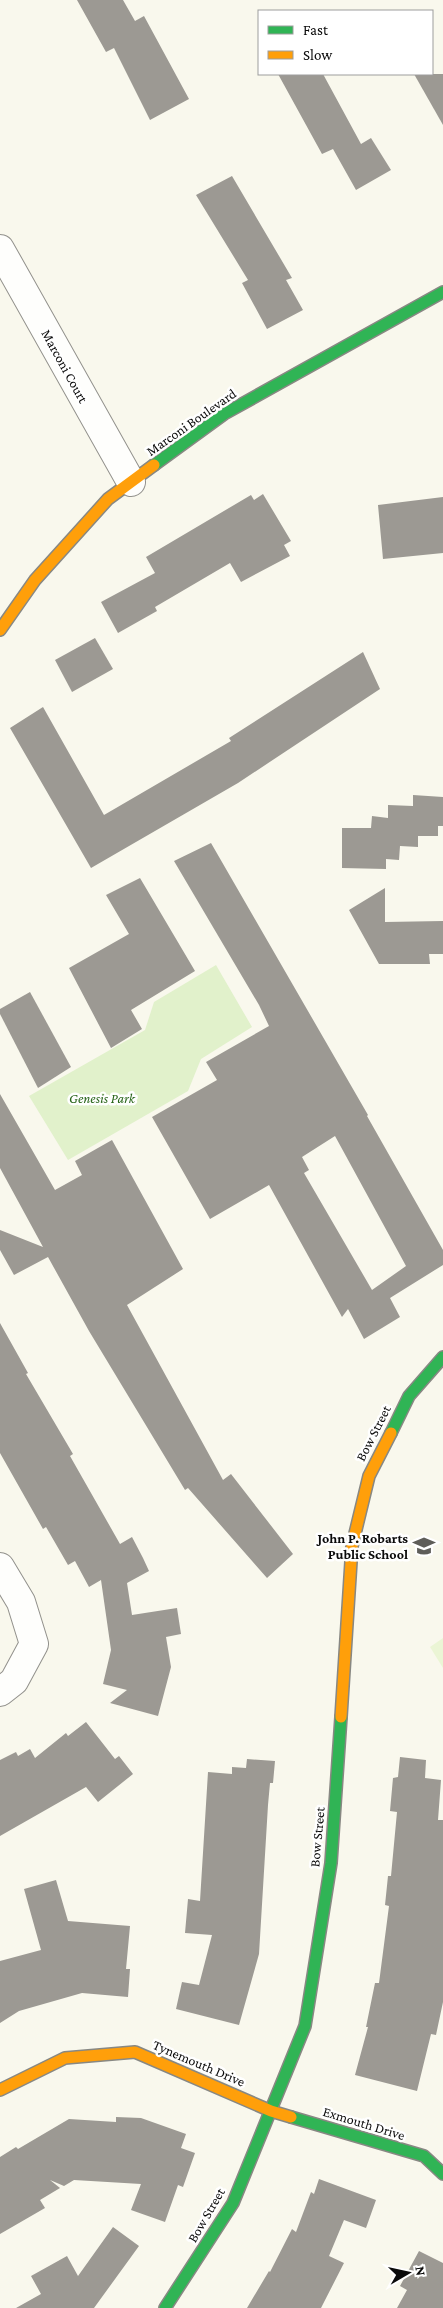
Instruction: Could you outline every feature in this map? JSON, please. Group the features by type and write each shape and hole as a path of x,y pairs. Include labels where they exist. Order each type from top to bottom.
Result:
{"street":[{"name":"Marconi Court","path":"0,249 96,422 132,482"},
{"name":"Marconi Boulevard","path":"0,630 35,580 108,499 224,414 443,292"},
{"name":"Bow Street","path":"165,2308 233,2203 305,2026 331,1862 352,1546 369,1476 409,1396 443,1357"},
{"path":"0,1567 21,1602 34,1644 14,1681 0,1692"},
{"name":"Tynemouth Drive","path":"0,2090 64,2058 135,2052 271,2111"},
{"name":"Exmouth Drive","path":"271,2111 424,2156 443,2174"}],"green space":[{"name":"Genesis Park","path":"216,965 252,1027 201,1059 188,1091 68,1160 29,1096 145,1030 154,1002"},
{"path":"443,1638 443,1668 430,1647"}],"building":[{"path":"77,0 123,0 135,21 144,16 189,99 150,120 114,48 106,52"},
{"path":"443,74 443,125 415,75"},
{"path":"279,75 324,75 361,144 371,138 391,170 356,190 333,149 322,154"},
{"path":"232,176 292,278 286,280 303,310 267,329 242,283 248,280 196,195"},
{"path":"263,494 291,541 284,545 290,556 241,582 230,563 155,607 157,611 118,633 101,602 155,573 146,557 251,495 254,500"},
{"path":"443,497 443,553 383,559 378,505"},
{"path":"95,638 113,669 72,692 55,660"},
{"path":"363,652 380,689 238,783 91,868 10,728 43,707 104,815 231,741 229,738"},
{"path":"413,795 443,797 443,826 438,826 438,836 418,836 418,847 400,846 399,860 386,859 386,869 342,868 342,828 371,828 372,816 388,818 388,805 413,806"},
{"path":"211,843 368,1115 443,1250 443,1265 390,1298 400,1317 364,1339 348,1309 342,1317 269,1185 210,1219 152,1117 217,1080 206,1062 269,1026 259,1005 174,861","holes":["335,1136 406,1266 372,1290 304,1173 309,1170 302,1157"]},
{"path":"140,878 195,971 131,1010 142,1029 111,1048 69,968 129,934 106,895"},
{"path":"385,888 385,922 443,921 443,954 429,954 430,964 379,964 349,910"},
{"path":"30,992 71,1067 38,1088 0,1014 0,1009"},
{"path":"0,1094 55,1190 82,1175 75,1161 112,1140 183,1269 127,1305 223,1480 231,1474 293,1554 267,1578 188,1488 185,1490 89,1331 48,1257 14,1275 0,1250 0,1230 43,1247 0,1168"},
{"path":"0,1323 28,1373 26,1374 73,1454 70,1456 120,1544 132,1537 149,1571 127,1583 132,1615 177,1608 181,1634 166,1637 171,1667 158,1716 110,1703 127,1690 103,1684 111,1650 101,1580 89,1587 75,1561 68,1565 46,1527 43,1529 0,1453"},
{"path":"86,1722 115,1759 119,1756 133,1774 98,1802 86,1787 0,1836 0,1760 16,1752 18,1756 30,1749 35,1758 66,1733 68,1736"},
{"path":"400,1757 426,1760 425,1778 441,1780 438,1820 443,1820 443,2002 436,2035 431,2034 417,2091 355,2075 368,2027 366,2027 375,1983 379,1983 389,1906 385,1905 388,1876 391,1876 397,1812 390,1811 393,1778 398,1777"},
{"path":"247,1759 275,1761 268,1805 259,1954 239,2025 176,2009 182,1982 199,1985 212,1935 185,1933 188,1899 200,1901 208,1772 232,1774 232,1767 246,1768"},
{"path":"56,1880 68,1921 130,1926 126,1969 130,1969 128,1997 82,1993 19,2011 0,2023 0,1961 41,1950 24,1889"},
{"path":"116,2117 141,2118 186,2134 181,2148 195,2153 183,2187 178,2185 165,2222 131,2210 141,2184 74,2180 64,2186 50,2180 60,2188 40,2200 45,2208 0,2234 0,2157 16,2147 18,2149 69,2119 116,2122"},
{"path":"319,2179 376,2200 366,2228 344,2220 329,2256 344,2263 321,2308 247,2308 270,2272 292,2229 296,2232 311,2192 314,2194"},
{"path":"113,2227 139,2246 94,2308 16,2308 41,2294 31,2276 67,2256 78,2276"},
{"path":"419,2251 443,2263 443,2308 397,2308 407,2290 400,2286"}],"traffic: fast":[{"path":"154,465 224,414 443,292"},
{"path":"391,1433 409,1396 443,1357"},
{"path":"165,2308 233,2203 305,2026 331,1863 341,1717"},
{"path":"291,2117 424,2156 443,2174"}],"traffic: slow":[{"path":"0,630 35,580 108,499 154,465"},
{"path":"341,1717 352,1546 369,1476 391,1433"},
{"path":"0,2090 65,2058 135,2052 271,2111 291,2117"}],"place":[{"name":"John P. Robarts Public School","path":"424,1546"}]}
